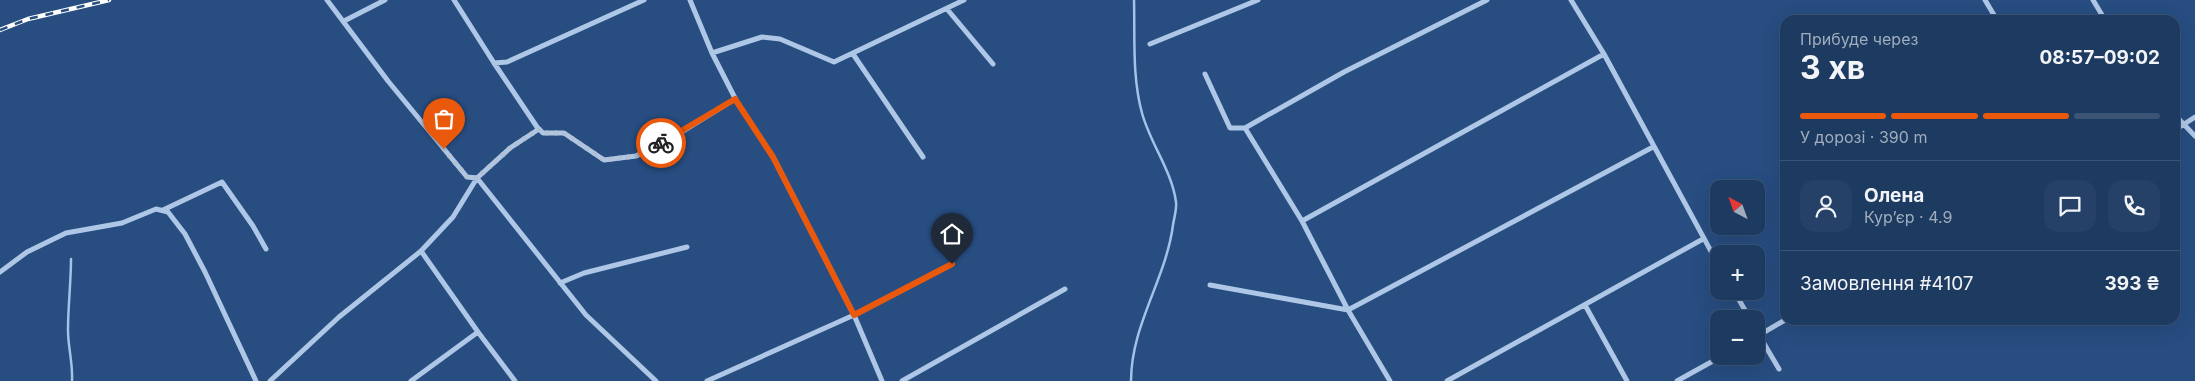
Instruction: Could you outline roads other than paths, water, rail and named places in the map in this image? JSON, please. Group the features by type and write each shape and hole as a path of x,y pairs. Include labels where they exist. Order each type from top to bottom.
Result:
{"street":[{"path":"327,0 388,81 467,177 477,178 586,315 656,381"},
{"path":"344,21 385,0"},
{"path":"454,0 539,129 543,133 564,133 604,160 636,156 685,130 735,99"},
{"path":"494,63 507,62 644,0"},
{"path":"690,0 735,99 773,157 854,315 882,381"},
{"path":"712,52 762,37 780,39 834,62 964,0"},
{"path":"1150,44 1258,0"},
{"path":"1205,74 1230,128 1245,128 1344,72 1488,0"},
{"path":"1571,0 1604,54 1710,251"},
{"path":"1985,0 1994,15"},
{"path":"2093,0 2102,15"},
{"path":"947,9 993,64"},
{"path":"854,54 923,157"},
{"path":"1302,221 1604,54"},
{"path":"2180,127 2195,117"},
{"path":"2180,121 2195,136"},
{"path":"1245,128 1302,221 1348,310 1390,381"},
{"path":"270,381 340,317 421,251 453,218 477,178 510,148 539,129"},
{"path":"1210,284 1348,310 1653,147"},
{"path":"162,210 222,182 253,226 266,249"},
{"path":"0,272 27,252 66,233 122,224 156,209 168,212 185,234 205,272 256,381"},
{"path":"1447,381 1703,240"},
{"path":"560,283 584,273 687,247"},
{"path":"421,251 478,332 516,381"},
{"path":"707,381 854,315 952,264"},
{"path":"902,381 1065,288"},
{"path":"1585,305 1627,381"},
{"path":"1765,330 1780,322"},
{"path":"411,381 478,332"},
{"path":"1765,346 1780,369"},
{"path":"1677,381 1710,363"}],"waterway":[{"path":"1131,381 1133,360 1142,321 1169,245 1176,205 1170,179 1150,135 1139,99 1135,57 1134,0"},
{"path":"71,259 68,330 72,381"}],"railway":[{"path":"0,30 28,19 109,0"}]}
